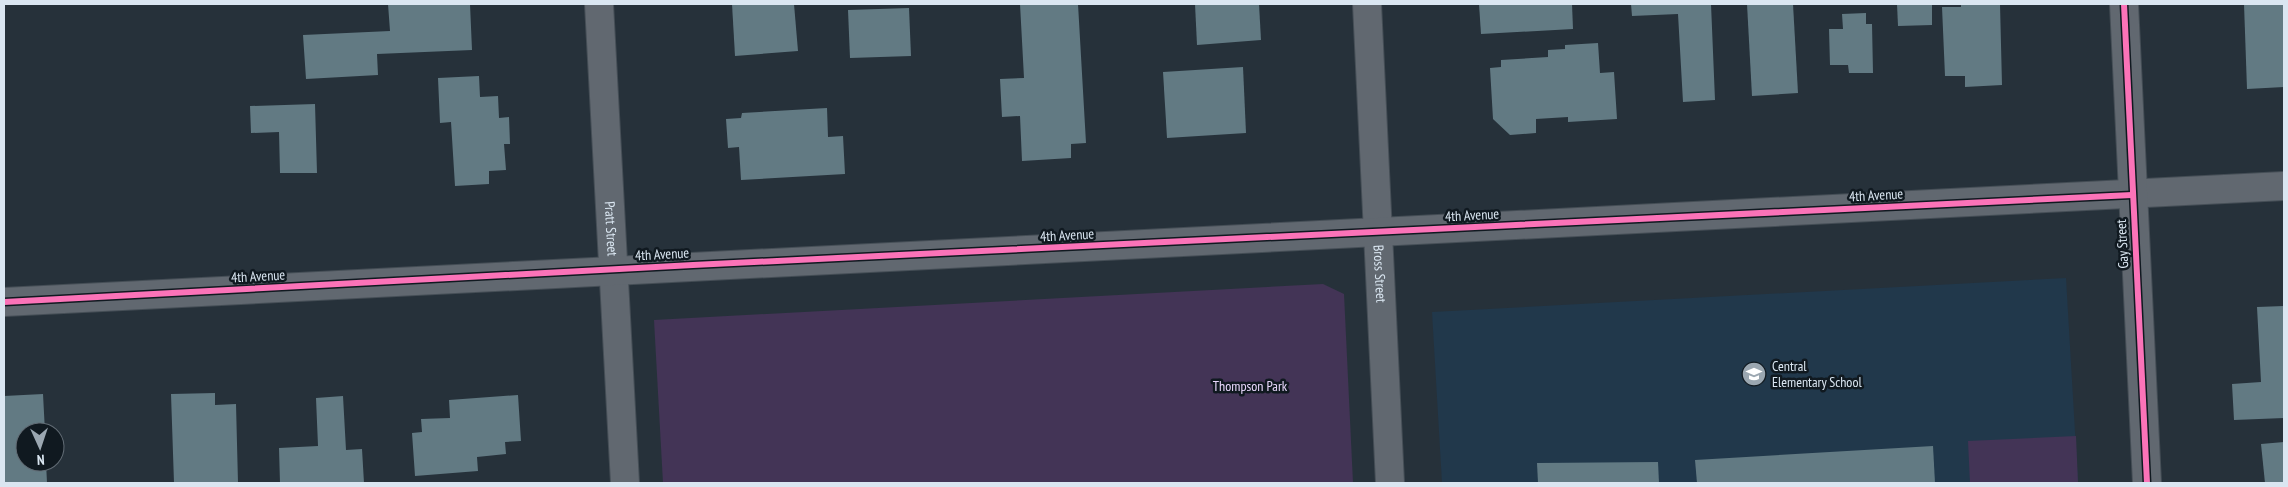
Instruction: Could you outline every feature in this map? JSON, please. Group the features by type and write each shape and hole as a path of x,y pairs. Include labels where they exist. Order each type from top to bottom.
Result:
{"street":[{"name":"Pratt Street","path":"599,4 625,483"},
{"name":"Bross Street","path":"1367,4 1390,483"},
{"name":"Gay Street","path":"2124,4 2147,483"},
{"name":"4th Avenue","path":"4,302 2284,186"}],"shaded area":[{"name":"Central Elementary School","path":"2066,278 2078,483 1442,483 1432,312"}],"green space":[{"name":"Thompson Park","path":"1323,284 1344,294 1353,483 663,483 654,320"},
{"path":"2076,436 2078,483 1970,483 1968,441"}],"building":[{"path":"388,4 470,4 472,50 377,54 378,75 306,79 303,35 390,31"},
{"path":"732,4 794,4 798,51 735,56"},
{"path":"1020,4 1078,4 1086,143 1071,144 1071,158 1022,161 1020,116 1002,117 1000,79 1024,78"},
{"path":"1195,4 1259,4 1261,40 1197,45"},
{"path":"1479,4 1572,4 1573,29 1481,34"},
{"path":"1631,4 1711,4 1715,100 1683,102 1678,14 1632,16"},
{"path":"1747,4 1793,4 1798,93 1752,96"},
{"path":"1897,4 1932,4 1932,25 1898,26"},
{"path":"1961,4 2000,4 2002,85 1965,87 1965,76 1945,76 1942,7 1961,7"},
{"path":"2244,4 2284,4 2284,87 2247,89"},
{"path":"909,8 911,56 850,58 848,10"},
{"path":"1866,13 1866,24 1872,24 1873,73 1849,73 1848,65 1830,65 1829,29 1843,29 1842,14"},
{"path":"1598,43 1600,73 1614,72 1617,119 1568,122 1568,117 1536,119 1536,133 1510,135 1493,119 1490,68 1501,67 1501,60 1548,57 1548,50 1565,49 1565,45"},
{"path":"1243,67 1246,133 1167,138 1163,72"},
{"path":"479,76 480,97 498,96 499,118 509,117 510,144 504,144 506,170 489,171 489,184 455,186 451,122 440,123 438,78"},
{"path":"315,104 317,173 280,173 279,132 251,133 250,106"},
{"path":"827,108 828,137 843,136 845,174 741,180 739,147 728,148 726,119 741,118 742,113"},
{"path":"2284,306 2284,418 2234,420 2232,384 2261,382 2257,307"},
{"path":"215,393 215,405 236,404 238,483 174,483 171,394"},
{"path":"43,394 44,422 15,422 15,472 46,472 47,483 4,483 4,396"},
{"path":"518,395 521,441 505,442 506,454 477,457 478,471 415,476 412,433 422,432 421,419 450,418 449,400"},
{"path":"343,396 346,450 362,449 364,483 280,483 279,448 318,446 316,398"},
{"path":"2284,442 2284,483 2265,483 2261,444"},
{"path":"1933,446 1935,483 1697,483 1695,460"},
{"path":"1658,462 1659,483 1538,483 1537,463"}],"cycle path":[{"path":"2124,4 2147,483"},
{"path":"4,302 693,265 2132,195"}],"place":[{"name":"Central Elementary School","path":"1754,374"}]}
